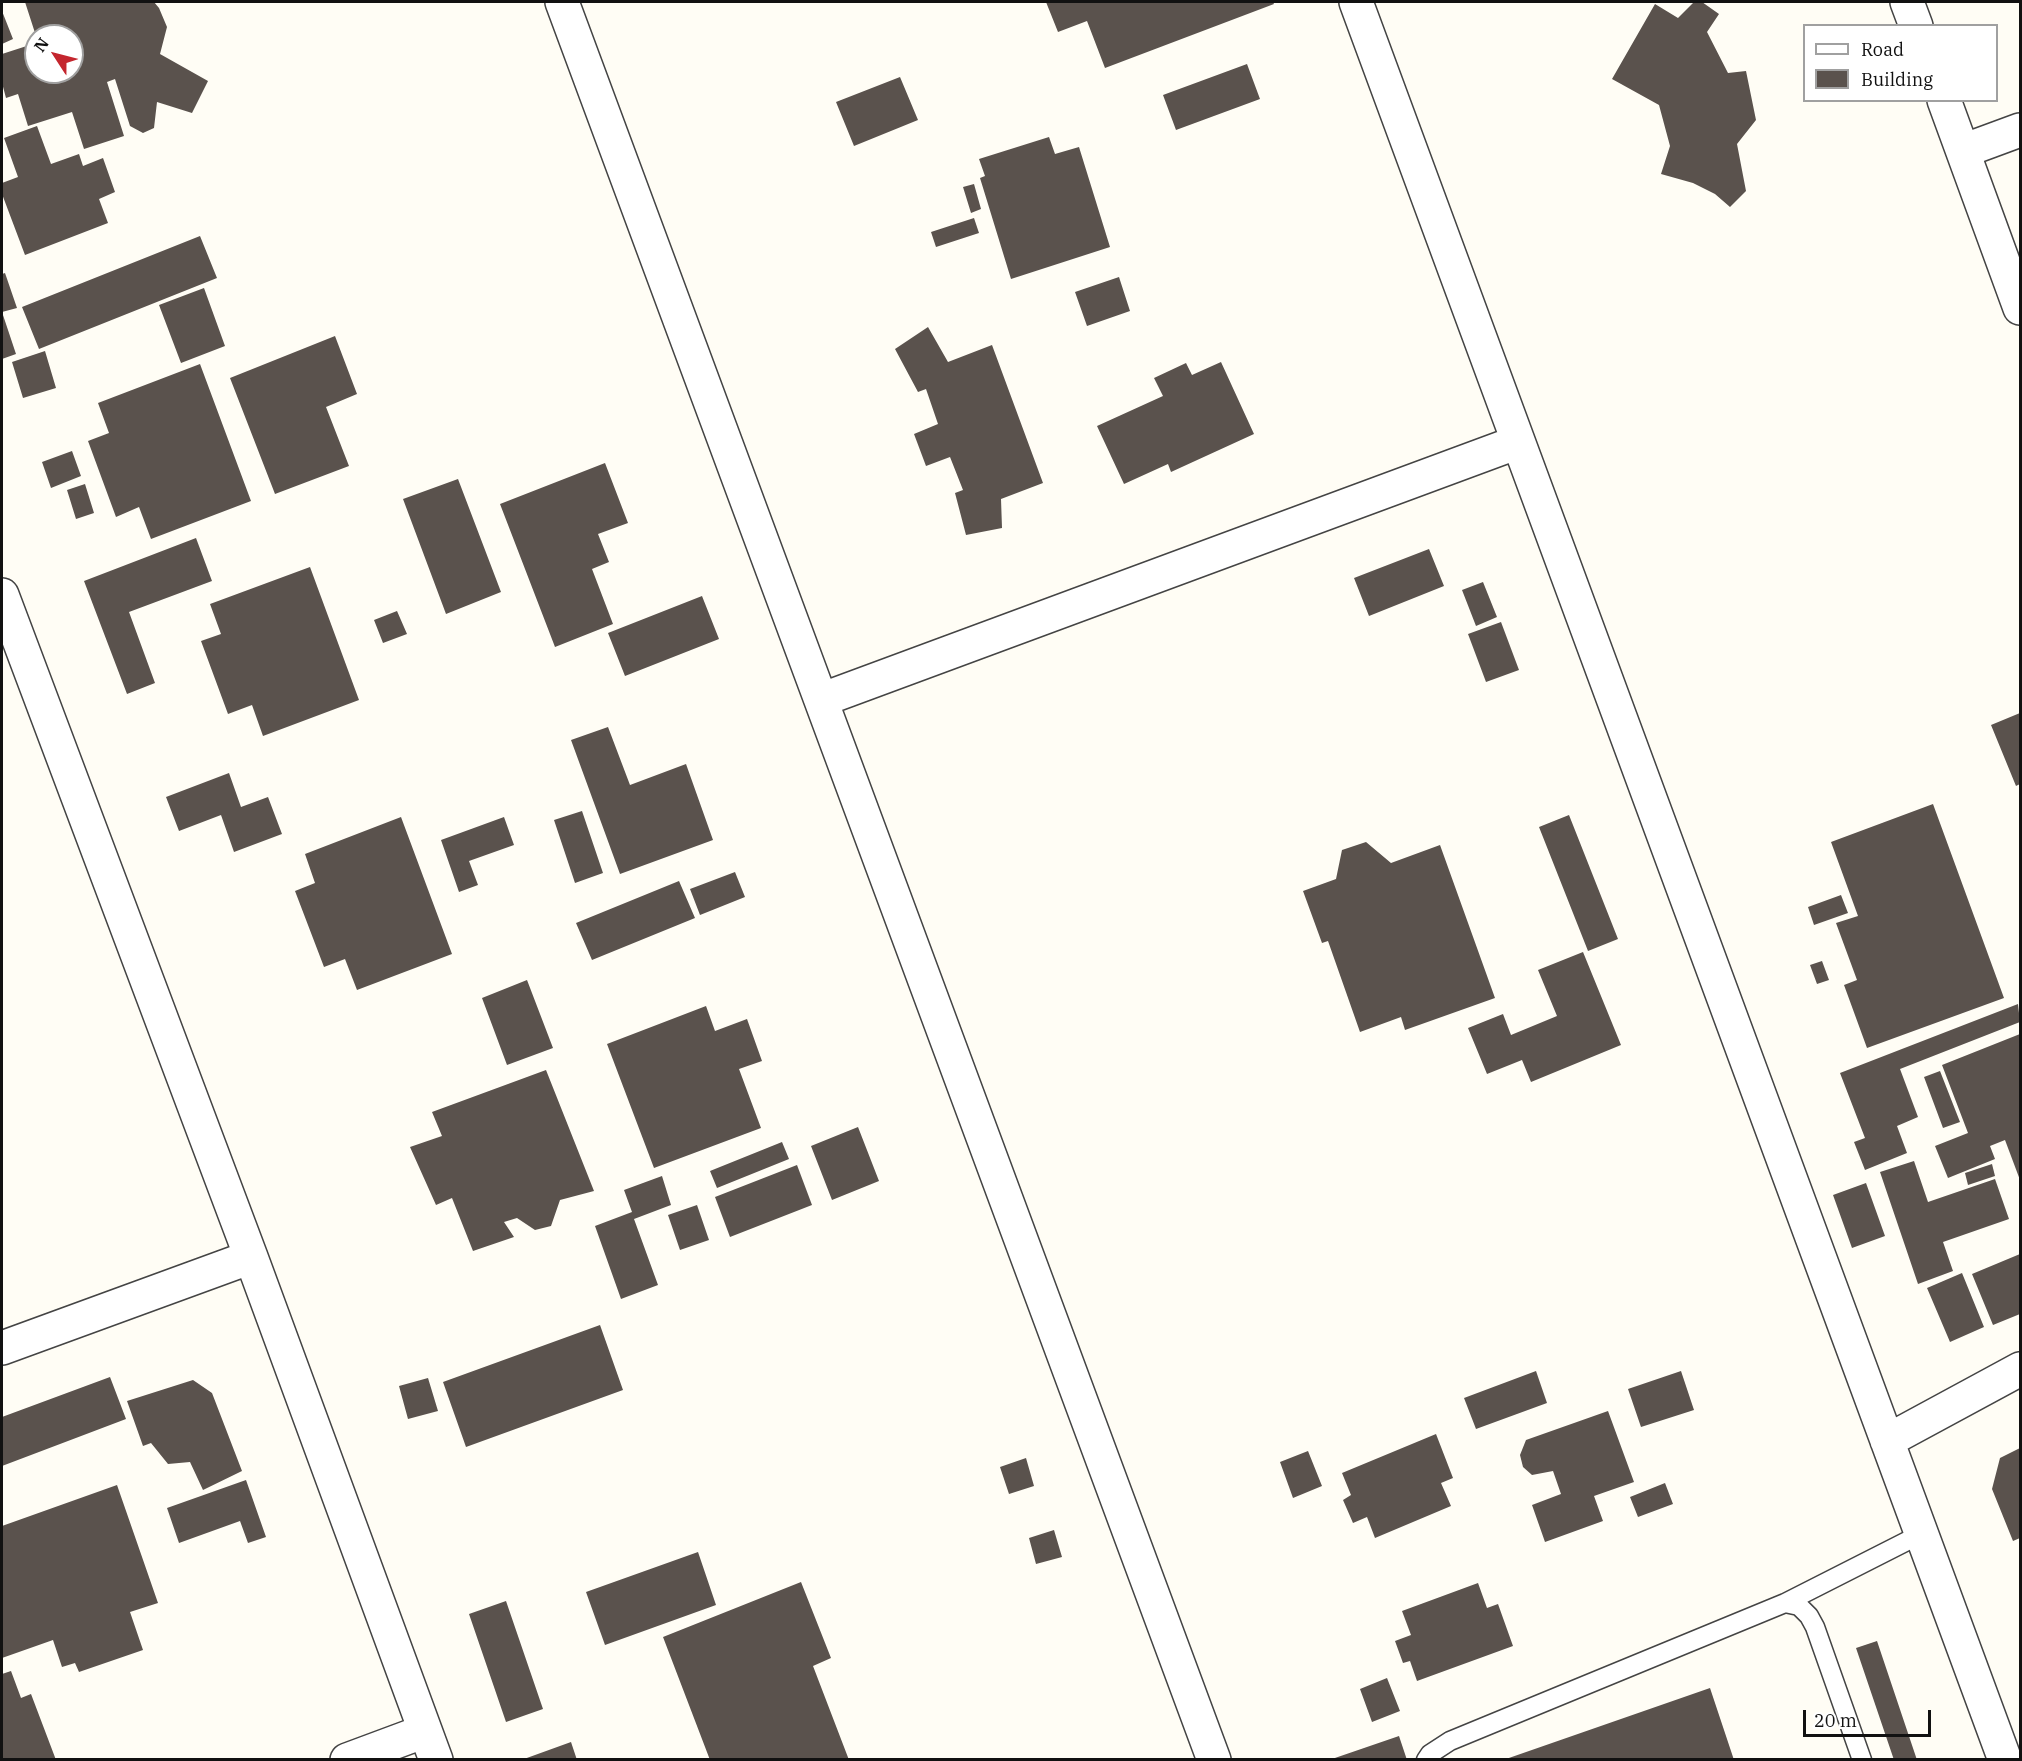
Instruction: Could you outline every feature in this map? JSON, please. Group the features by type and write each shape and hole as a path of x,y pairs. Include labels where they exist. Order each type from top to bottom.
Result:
{"street":[{"path":"562,2 1214,1760"},
{"path":"1356,2 2005,1760"},
{"path":"1907,2 1915,24"},
{"path":"1945,102 2020,308"},
{"path":"1963,151 2020,130"},
{"path":"821,700 1518,442"},
{"path":"2,595 251,1257 431,1745 346,1760"},
{"path":"2,1348 251,1257"},
{"path":"1887,1440 2020,1369"}],"lane":[{"path":"1426,1760 1430,1754 1450,1741 1785,1603 1921,1534"},
{"path":"1785,1603 1799,1606 1809,1616 1815,1627 1862,1760"}],"building":[{"path":"25,2 154,2 167,27 160,54 208,81 192,113 157,102 154,128 143,133 130,126 115,79 107,82 124,136 84,149 72,112 28,126 18,94 6,98 2,83 2,54 24,47 24,84 84,84 84,24 32,24"},
{"path":"1046,2 1273,2 1274,4 1105,68 1087,21 1058,32"},
{"path":"1694,2 1702,2 1719,14 1707,32 1728,73 1746,71 1756,120 1737,144 1746,191 1730,207 1715,194 1693,183 1661,174 1670,146 1659,105 1612,79 1655,4 1678,18"},
{"path":"2,11 13,39 2,44"},
{"path":"1247,64 1260,99 1176,130 1163,95"},
{"path":"900,77 918,120 854,146 836,102"},
{"path":"37,126 51,164 79,154 83,166 103,158 115,192 99,199 108,223 25,255 2,194 2,183 18,177 4,138"},
{"path":"1049,137 1055,154 1079,147 1110,247 1011,279 980,178 985,176 979,159"},
{"path":"974,184 981,209 971,213 963,187"},
{"path":"974,218 979,233 936,247 931,232"},
{"path":"200,236 217,278 39,349 22,307"},
{"path":"5,273 17,308 2,312 2,274"},
{"path":"1119,277 1130,311 1087,326 1075,292"},
{"path":"204,288 225,346 181,363 159,305"},
{"path":"2,312 16,354 2,359"},
{"path":"928,327 948,362 992,345 1043,483 1001,499 1002,528 966,535 955,493 963,490 950,457 926,466 914,434 938,424 926,389 918,392 895,349"},
{"path":"335,336 357,394 326,407 349,466 275,494 230,378"},
{"path":"45,351 56,388 23,398 12,362"},
{"path":"1221,362 1254,434 1171,472 1168,464 1124,484 1097,426 1163,396 1154,378 1186,363 1192,375"},
{"path":"200,364 251,501 151,539 139,507 116,517 88,441 109,433 98,403"},
{"path":"72,451 81,476 51,488 42,462"},
{"path":"605,463 628,523 598,534 609,562 592,569 613,624 555,647 500,504"},
{"path":"458,479 501,592 446,614 403,499"},
{"path":"85,484 94,513 76,519 67,490"},
{"path":"196,538 212,581 129,612 155,683 127,694 84,581"},
{"path":"1429,549 1444,586 1369,616 1354,578"},
{"path":"310,567 359,700 263,736 252,705 228,714 201,641 221,634 210,604"},
{"path":"1483,582 1497,617 1476,626 1462,590"},
{"path":"702,596 719,639 625,676 608,633"},
{"path":"397,611 407,634 383,643 374,620"},
{"path":"1501,622 1519,670 1486,682 1468,634"},
{"path":"2020,713 2020,784 2016,786 1991,725"},
{"path":"608,727 630,785 686,764 713,840 620,874 571,740"},
{"path":"229,773 241,807 268,797 282,834 234,852 221,815 179,831 166,797"},
{"path":"1933,804 2004,998 1867,1048 1844,985 1857,980 1836,923 1858,916 1831,842"},
{"path":"582,811 603,873 575,883 554,820"},
{"path":"1569,815 1618,939 1588,951 1539,827"},
{"path":"401,817 452,954 357,990 345,959 324,967 295,891 315,883 305,854"},
{"path":"504,817 514,845 469,861 478,885 459,892 441,840"},
{"path":"1366,842 1391,863 1440,845 1495,998 1405,1030 1401,1017 1360,1032 1328,941 1322,943 1303,891 1336,879 1342,850"},
{"path":"735,872 745,897 700,915 690,889"},
{"path":"679,881 695,918 592,960 576,923"},
{"path":"1841,895 1848,913 1814,925 1808,907"},
{"path":"1583,952 1621,1045 1531,1082 1522,1060 1487,1074 1468,1028 1503,1014 1511,1035 1557,1016 1538,970"},
{"path":"1822,961 1829,980 1817,984 1810,965"},
{"path":"527,980 553,1048 507,1065 482,998"},
{"path":"2018,1004 2020,1022 1900,1069 1918,1117 1897,1126 1907,1153 1865,1170 1854,1142 1865,1138 1840,1073"},
{"path":"706,1006 715,1031 747,1019 762,1061 739,1069 761,1128 654,1168 607,1044"},
{"path":"2020,1034 2020,1180 2005,1140 1990,1146 1995,1159 1948,1178 1935,1146 1968,1133 1942,1065"},
{"path":"546,1070 594,1191 560,1200 551,1226 535,1230 517,1218 504,1222 514,1237 473,1251 452,1198 436,1205 410,1147 442,1136 432,1112"},
{"path":"1940,1071 1960,1122 1943,1128 1924,1077"},
{"path":"858,1127 879,1181 832,1200 811,1146"},
{"path":"782,1142 789,1159 717,1188 710,1171"},
{"path":"1914,1161 1928,1202 1995,1179 2009,1219 1943,1242 1953,1271 1918,1284 1880,1172"},
{"path":"1992,1164 1995,1176 1968,1185 1965,1173"},
{"path":"797,1165 812,1205 730,1237 715,1197"},
{"path":"662,1176 671,1205 634,1219 658,1285 621,1299 595,1226 632,1212 624,1190"},
{"path":"1866,1183 1885,1236 1852,1248 1833,1195"},
{"path":"697,1205 709,1240 680,1250 668,1215"},
{"path":"2020,1254 2020,1314 1993,1325 1972,1274"},
{"path":"1962,1273 1984,1327 1950,1342 1927,1288"},
{"path":"600,1325 623,1390 466,1447 443,1382"},
{"path":"1536,1371 1547,1403 1476,1429 1464,1398"},
{"path":"1681,1371 1694,1410 1641,1427 1628,1389"},
{"path":"110,1377 126,1419 2,1466 2,1417"},
{"path":"428,1378 438,1411 408,1419 399,1386"},
{"path":"193,1380 212,1393 242,1471 203,1490 190,1462 168,1464 151,1443 143,1446 127,1401"},
{"path":"1608,1411 1634,1482 1594,1496 1603,1521 1545,1542 1532,1505 1561,1494 1553,1471 1532,1475 1523,1467 1520,1455 1526,1440"},
{"path":"1436,1434 1453,1478 1441,1483 1451,1506 1375,1538 1367,1517 1353,1523 1343,1500 1351,1495 1342,1473"},
{"path":"2020,1448 2020,1538 2013,1541 1992,1489 2000,1458"},
{"path":"1308,1451 1322,1486 1293,1498 1280,1462"},
{"path":"1026,1458 1034,1486 1009,1494 1000,1467"},
{"path":"246,1480 266,1537 248,1543 240,1521 179,1543 167,1508"},
{"path":"1665,1483 1673,1504 1638,1517 1630,1497"},
{"path":"117,1485 158,1603 130,1612 143,1650 79,1672 75,1663 62,1667 53,1640 2,1658 2,1526"},
{"path":"1054,1530 1062,1557 1036,1564 1029,1538"},
{"path":"698,1552 716,1605 605,1645 586,1592"},
{"path":"801,1582 831,1658 813,1666 849,1760 710,1760 663,1637"},
{"path":"1478,1583 1487,1608 1498,1604 1513,1646 1417,1681 1410,1661 1403,1663 1395,1641 1411,1635 1402,1611"},
{"path":"506,1601 543,1709 506,1722 469,1614"},
{"path":"1877,1641 1917,1760 1894,1760 1856,1648"},
{"path":"11,1671 21,1698 31,1694 56,1760 2,1760 2,1674"},
{"path":"1387,1678 1400,1711 1372,1722 1360,1689"},
{"path":"1710,1688 1734,1760 1506,1760 1506,1759"},
{"path":"1399,1736 1407,1760 1332,1760 1332,1759"},
{"path":"571,1742 577,1760 524,1759"}]}
